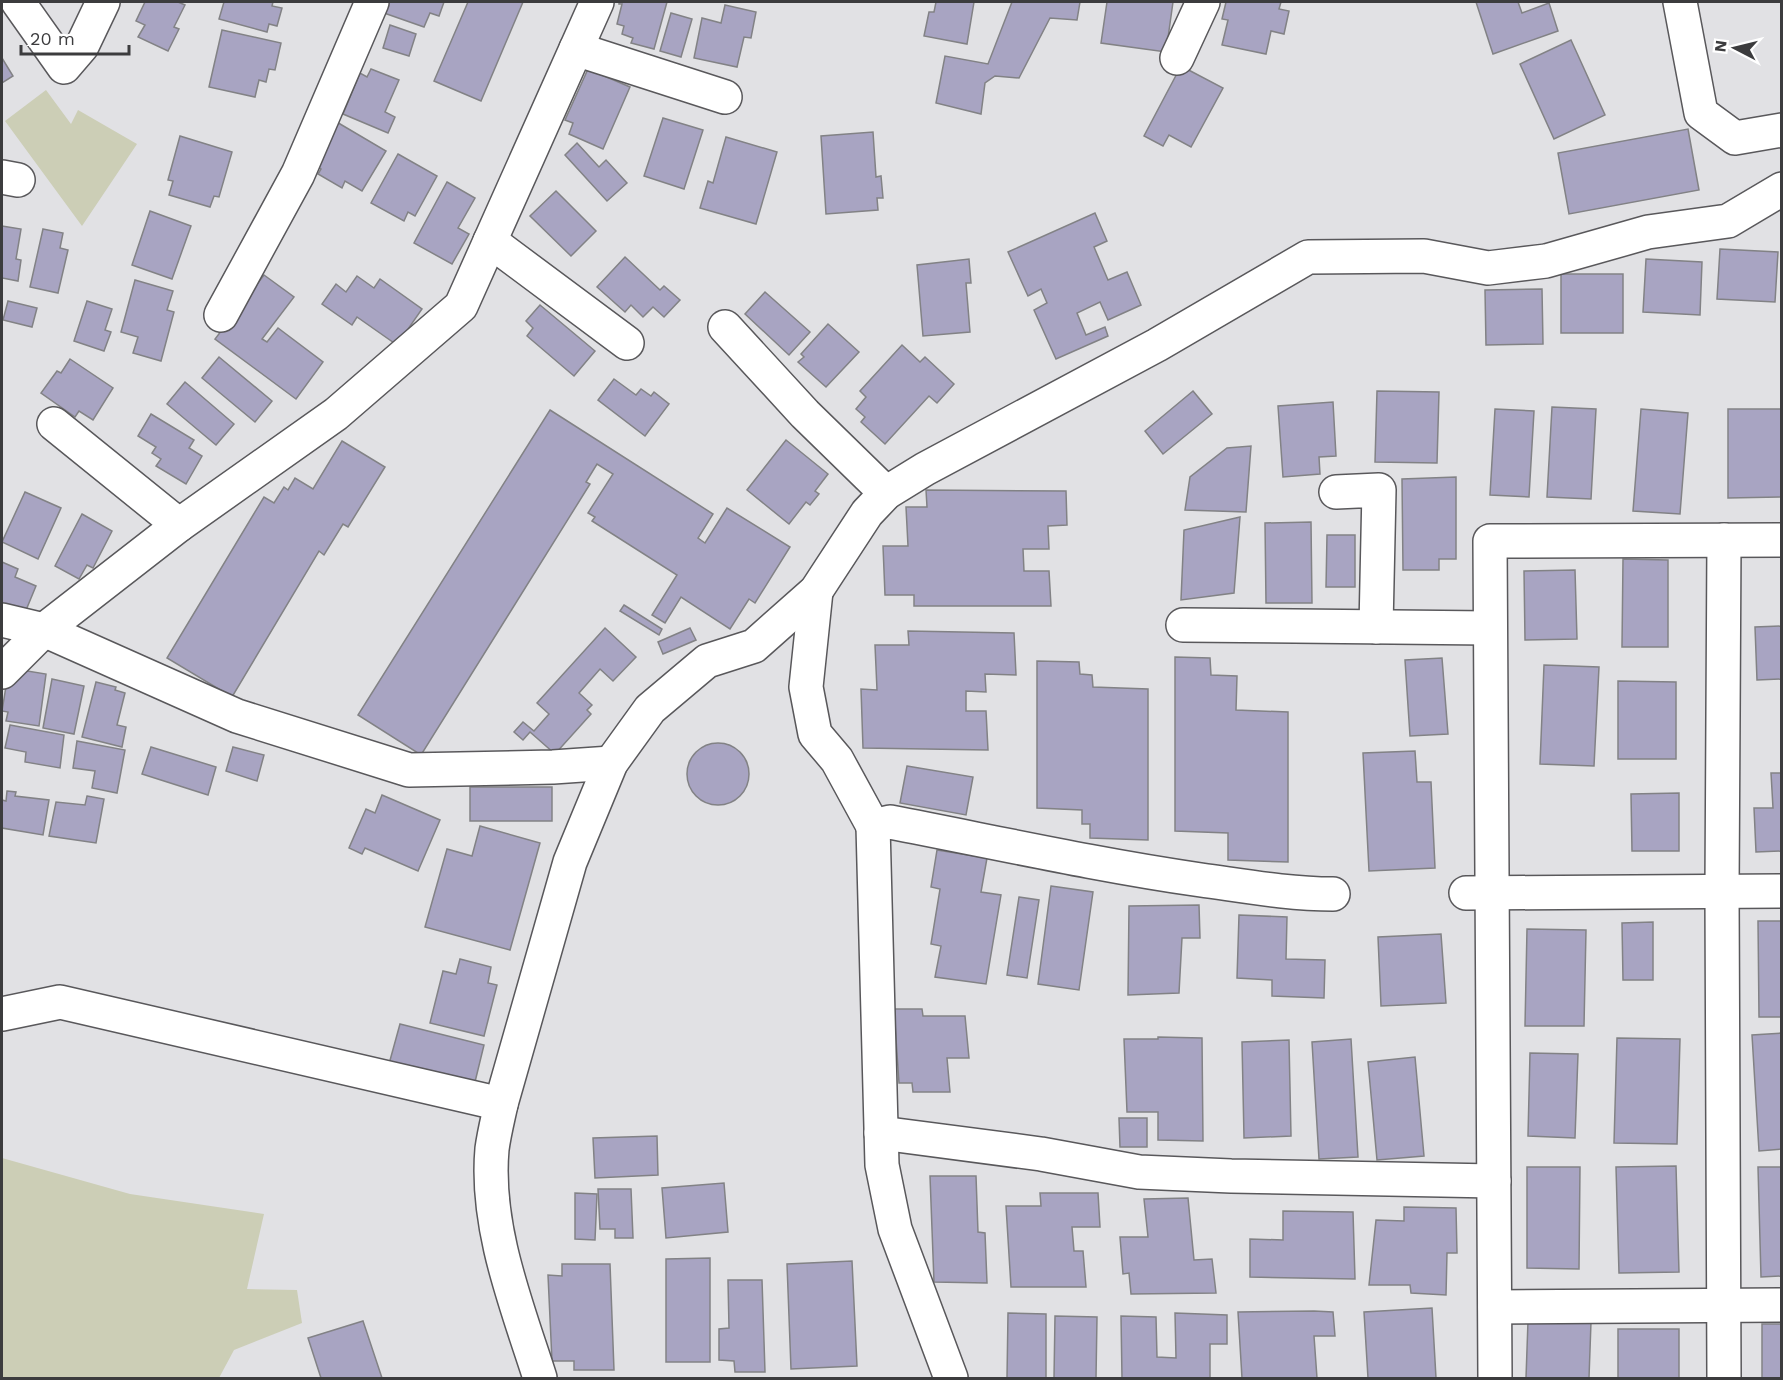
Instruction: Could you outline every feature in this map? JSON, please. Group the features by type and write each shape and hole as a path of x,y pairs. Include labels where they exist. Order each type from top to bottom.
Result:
{"street":[{"path":"18,2 64,67 82,46 104,2"},
{"path":"221,315 298,174 372,2"},
{"path":"2,672 44,630 179,525 336,414 461,306 597,2"},
{"path":"1177,58 1203,2"},
{"path":"1680,2 1701,112 1735,138 1782,130"},
{"path":"576,49 725,97"},
{"path":"540,1378 506,1271 492,1195 492,1148 501,1104 570,862 610,763 650,709 707,661 754,646 816,591 867,513 886,493 925,469 1157,345 1308,257 1424,256 1488,268 1546,261 1648,232 1728,221 1782,189"},
{"path":"490,241 627,343"},
{"path":"725,327 805,414 886,493"},
{"path":"54,424 179,525"},
{"path":"1336,492 1379,490 1376,627"},
{"path":"1724,540 1722,892 1724,1378"},
{"path":"1495,1378 1494,1181 1480,893 1490,628 1490,541 1782,540"},
{"path":"816,591 806,687 815,734 837,760 873,826 882,1166 895,1229 951,1378"},
{"path":"2,620 44,630 237,716 409,770 553,767 610,763"},
{"path":"1183,625 1490,628"},
{"path":"873,826 890,822 1151,873 1314,894 1333,894"},
{"path":"1480,893 1782,891"},
{"path":"2,1014 60,1002 501,1104"},
{"path":"881,1133 1041,1154 1139,1172 1494,1181"},
{"path":"1495,1307 1782,1305"}],"green space":[{"path":"46,90 71,124 78,110 137,144 82,226 5,121"},
{"path":"2,1158 130,1194 264,1214 247,1289 297,1290 302,1323 234,1350 219,1378 2,1378"}],"building":[{"path":"145,2 178,2 185,5 174,27 179,29 168,51 138,37 145,25 136,21"},
{"path":"224,2 273,2 272,6 282,8 277,26 269,24 267,32 219,19"},
{"path":"388,2 444,2 439,16 430,13 424,27 384,13"},
{"path":"468,2 523,2 481,101 434,81"},
{"path":"619,2 667,2 654,49 631,43 633,38 622,34 624,26 617,24 622,4"},
{"path":"936,2 974,2 967,44 924,36 929,12 934,12"},
{"path":"1012,2 1080,2 1077,20 1050,18 1019,78 995,76 985,83 981,114 936,103 945,56 988,64"},
{"path":"1107,2 1173,2 1166,52 1101,43"},
{"path":"1226,2 1281,2 1279,9 1289,11 1284,34 1271,31 1266,54 1222,45 1228,20 1222,19"},
{"path":"1476,2 1518,2 1522,13 1549,3 1558,31 1493,54"},
{"path":"725,5 756,12 751,38 744,37 737,67 694,58 702,18 721,23"},
{"path":"671,13 692,19 681,57 660,51"},
{"path":"390,25 416,34 409,56 383,48"},
{"path":"222,30 281,43 275,70 269,69 266,82 259,80 255,97 209,87"},
{"path":"1571,40 1605,115 1554,139 1520,64"},
{"path":"2,58 13,76 2,83"},
{"path":"1181,66 1223,88 1191,147 1169,135 1163,146 1144,136"},
{"path":"371,69 399,80 385,112 395,117 388,133 343,114 360,73 367,77"},
{"path":"588,69 630,87 603,149 569,134 573,123 565,120"},
{"path":"663,118 703,130 684,189 644,176"},
{"path":"335,121 386,151 362,191 345,181 342,188 318,174 321,169 311,163"},
{"path":"1688,129 1699,190 1569,214 1558,153"},
{"path":"873,132 876,177 881,176 883,198 877,198 878,210 826,214 821,136"},
{"path":"180,136 232,152 219,197 214,196 210,207 169,195 173,181 168,180"},
{"path":"726,137 777,152 756,224 700,208 708,181 713,183"},
{"path":"577,143 599,167 606,160 627,183 607,201 565,155"},
{"path":"398,154 437,176 415,216 408,212 404,221 371,203"},
{"path":"447,182 475,198 458,228 469,234 452,264 414,243"},
{"path":"556,191 596,231 571,256 530,216"},
{"path":"150,211 191,226 172,279 132,265"},
{"path":"1095,213 1107,241 1094,247 1108,280 1127,272 1141,305 1108,320 1100,302 1077,313 1086,335 1105,327 1108,336 1056,359 1034,310 1047,303 1041,289 1028,296 1008,252"},
{"path":"2,226 21,229 16,259 21,260 18,281 2,278"},
{"path":"43,229 63,233 60,248 68,250 58,293 30,287"},
{"path":"1720,249 1778,252 1775,302 1717,299"},
{"path":"625,257 660,290 664,286 680,300 664,317 653,307 643,317 631,305 625,312 597,287"},
{"path":"969,259 971,283 966,283 970,332 923,336 917,265"},
{"path":"1646,259 1702,262 1700,315 1643,312"},
{"path":"1561,274 1623,274 1623,333 1561,333"},
{"path":"264,275 294,297 262,339 267,342 278,328 323,362 296,399 215,339"},
{"path":"357,276 374,288 380,279 422,309 397,345 357,317 352,325 322,304 336,284 346,292"},
{"path":"135,280 173,291 167,310 174,312 161,361 133,353 138,337 121,332"},
{"path":"1542,289 1543,344 1486,345 1485,290"},
{"path":"765,292 810,332 789,355 745,314"},
{"path":"8,301 37,308 32,327 3,320"},
{"path":"87,301 112,309 105,330 111,332 104,351 74,341"},
{"path":"540,305 595,351 574,376 527,336 533,328 526,321"},
{"path":"828,324 859,352 826,387 798,362 804,357 801,354"},
{"path":"902,345 920,362 925,357 954,384 937,403 929,396 885,444 861,422 865,417 856,409 866,397 860,391"},
{"path":"219,357 272,401 255,422 202,378"},
{"path":"70,359 113,388 93,420 79,411 75,417 41,393 57,371 61,373"},
{"path":"614,379 636,395 641,389 651,396 654,392 669,404 645,436 598,400"},
{"path":"185,382 234,424 216,445 167,404"},
{"path":"1193,391 1212,414 1163,454 1145,431"},
{"path":"1377,391 1439,392 1437,463 1375,462"},
{"path":"1333,402 1336,456 1319,457 1320,474 1283,477 1278,406"},
{"path":"1552,407 1596,409 1591,499 1547,497"},
{"path":"1495,409 1534,411 1529,497 1490,495"},
{"path":"1641,409 1688,413 1680,514 1633,511"},
{"path":"1728,409 1782,409 1782,497 1728,498"},
{"path":"550,410 713,514 698,538 705,543 727,508 790,547 755,603 749,599 730,629 681,597 665,623 652,615 677,575 592,521 595,517 588,513 613,474 597,464 586,482 590,484 421,755 358,715"},
{"path":"151,414 194,440 189,448 202,456 186,484 156,466 161,459 152,453 156,447 138,436"},
{"path":"786,440 828,474 815,491 819,494 810,505 806,502 789,524 747,490"},
{"path":"342,441 385,467 348,527 343,524 324,555 319,551 232,697 167,658 264,497 274,503 284,487 288,490 295,478 313,489"},
{"path":"1251,446 1246,512 1185,510 1190,477 1227,448"},
{"path":"1456,477 1456,559 1439,559 1439,570 1403,570 1402,479"},
{"path":"926,490 1066,491 1067,525 1048,526 1049,549 1023,549 1024,571 1049,571 1051,606 914,606 914,595 885,595 883,546 908,546 906,507 927,507"},
{"path":"25,492 61,508 38,559 2,542"},
{"path":"82,514 112,531 93,568 87,565 79,579 55,566"},
{"path":"1240,517 1234,593 1181,600 1184,530"},
{"path":"1311,522 1312,603 1266,603 1265,523"},
{"path":"1327,535 1355,535 1355,587 1326,587"},
{"path":"1623,559 1668,560 1668,647 1622,647"},
{"path":"2,562 18,569 15,577 36,586 24,615 2,609"},
{"path":"1575,570 1577,639 1525,640 1524,571"},
{"path":"624,605 662,629 659,635 620,611"},
{"path":"1782,626 1782,679 1757,680 1755,627"},
{"path":"605,628 636,657 613,681 600,669 579,693 592,705 587,710 591,714 555,754 530,732 523,740 514,732 523,722 534,731 549,714 537,703"},
{"path":"690,628 696,640 663,654 658,642"},
{"path":"908,631 1014,633 1016,675 985,674 986,692 966,691 966,711 986,711 988,750 863,748 861,689 877,690 875,645 909,645"},
{"path":"1175,657 1210,658 1211,675 1237,676 1236,710 1288,712 1288,862 1228,860 1228,833 1175,831"},
{"path":"1442,658 1448,734 1410,736 1405,660"},
{"path":"1037,661 1079,662 1080,674 1092,675 1093,687 1148,689 1148,840 1090,838 1090,824 1082,824 1082,810 1037,808"},
{"path":"1544,665 1599,667 1594,766 1540,764"},
{"path":"9,668 46,674 39,726 6,721 8,712 2,711"},
{"path":"52,679 84,686 74,734 43,728"},
{"path":"1618,681 1676,682 1676,759 1618,759"},
{"path":"96,682 116,687 115,690 125,693 117,725 126,727 122,747 82,737"},
{"path":"10,725 64,735 60,768 25,762 26,752 5,748"},
{"path":"77,741 125,750 117,793 92,788 95,771 73,768"},
{"path":"718,743 740,752 749,774 740,796 718,805 696,796 687,774 696,752"},
{"path":"151,747 216,767 208,795 142,774"},
{"path":"233,747 264,755 257,781 226,771"},
{"path":"1415,751 1417,782 1431,782 1435,868 1369,871 1363,753"},
{"path":"907,766 973,777 966,815 900,803"},
{"path":"1771,773 1782,773 1782,851 1756,852 1754,808 1773,808"},
{"path":"470,787 552,787 552,821 470,821"},
{"path":"7,791 16,792 15,796 49,800 43,835 2,828 2,800 6,801"},
{"path":"1679,793 1679,851 1632,851 1631,794"},
{"path":"382,795 440,820 418,871 365,848 362,854 349,848 366,809 375,813"},
{"path":"87,796 104,799 96,843 49,836 56,802 85,805"},
{"path":"480,826 540,843 510,950 425,927 447,849 472,856"},
{"path":"937,850 987,858 981,892 1001,895 986,984 935,977 941,946 931,944 940,889 931,887"},
{"path":"1051,886 1093,892 1079,990 1038,984"},
{"path":"1019,897 1039,900 1027,978 1007,975"},
{"path":"1199,905 1200,938 1182,938 1179,993 1128,995 1129,906"},
{"path":"1239,915 1287,917 1286,959 1325,960 1324,998 1272,996 1272,980 1237,978"},
{"path":"1758,921 1782,921 1782,1017 1759,1017"},
{"path":"1653,922 1653,980 1623,980 1622,923"},
{"path":"1527,929 1586,930 1584,1026 1525,1026"},
{"path":"1441,934 1446,1003 1381,1006 1378,937"},
{"path":"460,959 491,967 488,983 497,985 484,1036 430,1023 443,971 456,974"},
{"path":"894,1009 922,1009 923,1016 965,1016 969,1058 947,1058 950,1092 913,1092 912,1083 899,1083"},
{"path":"400,1024 484,1045 474,1086 389,1064"},
{"path":"1782,1033 1782,1149 1759,1151 1752,1035"},
{"path":"1158,1037 1202,1038 1203,1141 1158,1140 1158,1112 1127,1112 1124,1039 1158,1039"},
{"path":"1617,1038 1680,1039 1677,1144 1614,1143"},
{"path":"1351,1039 1358,1157 1319,1159 1312,1042"},
{"path":"1289,1040 1291,1136 1244,1138 1242,1042"},
{"path":"1530,1053 1578,1054 1575,1138 1528,1136"},
{"path":"1415,1057 1424,1156 1377,1160 1368,1062"},
{"path":"1119,1118 1147,1118 1147,1147 1120,1147"},
{"path":"657,1136 658,1175 595,1178 593,1138"},
{"path":"1676,1166 1679,1272 1619,1273 1616,1167"},
{"path":"1527,1167 1580,1167 1579,1269 1527,1268"},
{"path":"1758,1167 1782,1167 1782,1276 1761,1277"},
{"path":"930,1176 976,1176 978,1232 985,1233 987,1283 934,1282"},
{"path":"724,1183 728,1232 666,1238 662,1188"},
{"path":"598,1189 631,1189 633,1238 615,1238 615,1229 600,1229"},
{"path":"575,1193 597,1194 595,1240 575,1239"},
{"path":"1040,1193 1098,1193 1100,1227 1072,1227 1074,1251 1083,1251 1086,1287 1011,1287 1006,1206 1041,1206"},
{"path":"1188,1198 1194,1260 1212,1259 1216,1293 1131,1294 1129,1273 1123,1274 1120,1237 1148,1237 1144,1199"},
{"path":"1404,1207 1456,1208 1457,1253 1447,1253 1446,1295 1411,1293 1410,1285 1369,1285 1376,1220 1404,1221"},
{"path":"1283,1211 1353,1212 1355,1279 1250,1277 1250,1239 1283,1240"},
{"path":"710,1258 710,1362 666,1362 666,1259"},
{"path":"852,1261 857,1366 791,1369 787,1264"},
{"path":"562,1264 610,1264 614,1370 574,1370 574,1361 552,1361 548,1275 562,1276"},
{"path":"728,1280 762,1280 765,1372 735,1372 734,1361 719,1360 719,1329 729,1328"},
{"path":"1432,1308 1436,1378 1368,1378 1364,1312"},
{"path":"1238,1312 1333,1312 1335,1336 1314,1336 1317,1378 1242,1378"},
{"path":"1008,1313 1046,1314 1046,1378 1007,1378"},
{"path":"1175,1313 1227,1315 1227,1344 1210,1344 1210,1378 1122,1378 1121,1316 1156,1317 1157,1357 1176,1358"},
{"path":"1055,1316 1097,1317 1096,1378 1054,1378"},
{"path":"363,1321 382,1378 321,1378 308,1338"},
{"path":"1528,1321 1591,1322 1589,1378 1526,1378"},
{"path":"1762,1324 1782,1324 1782,1378 1762,1378"},
{"path":"1618,1329 1679,1329 1679,1378 1618,1378"}]}
